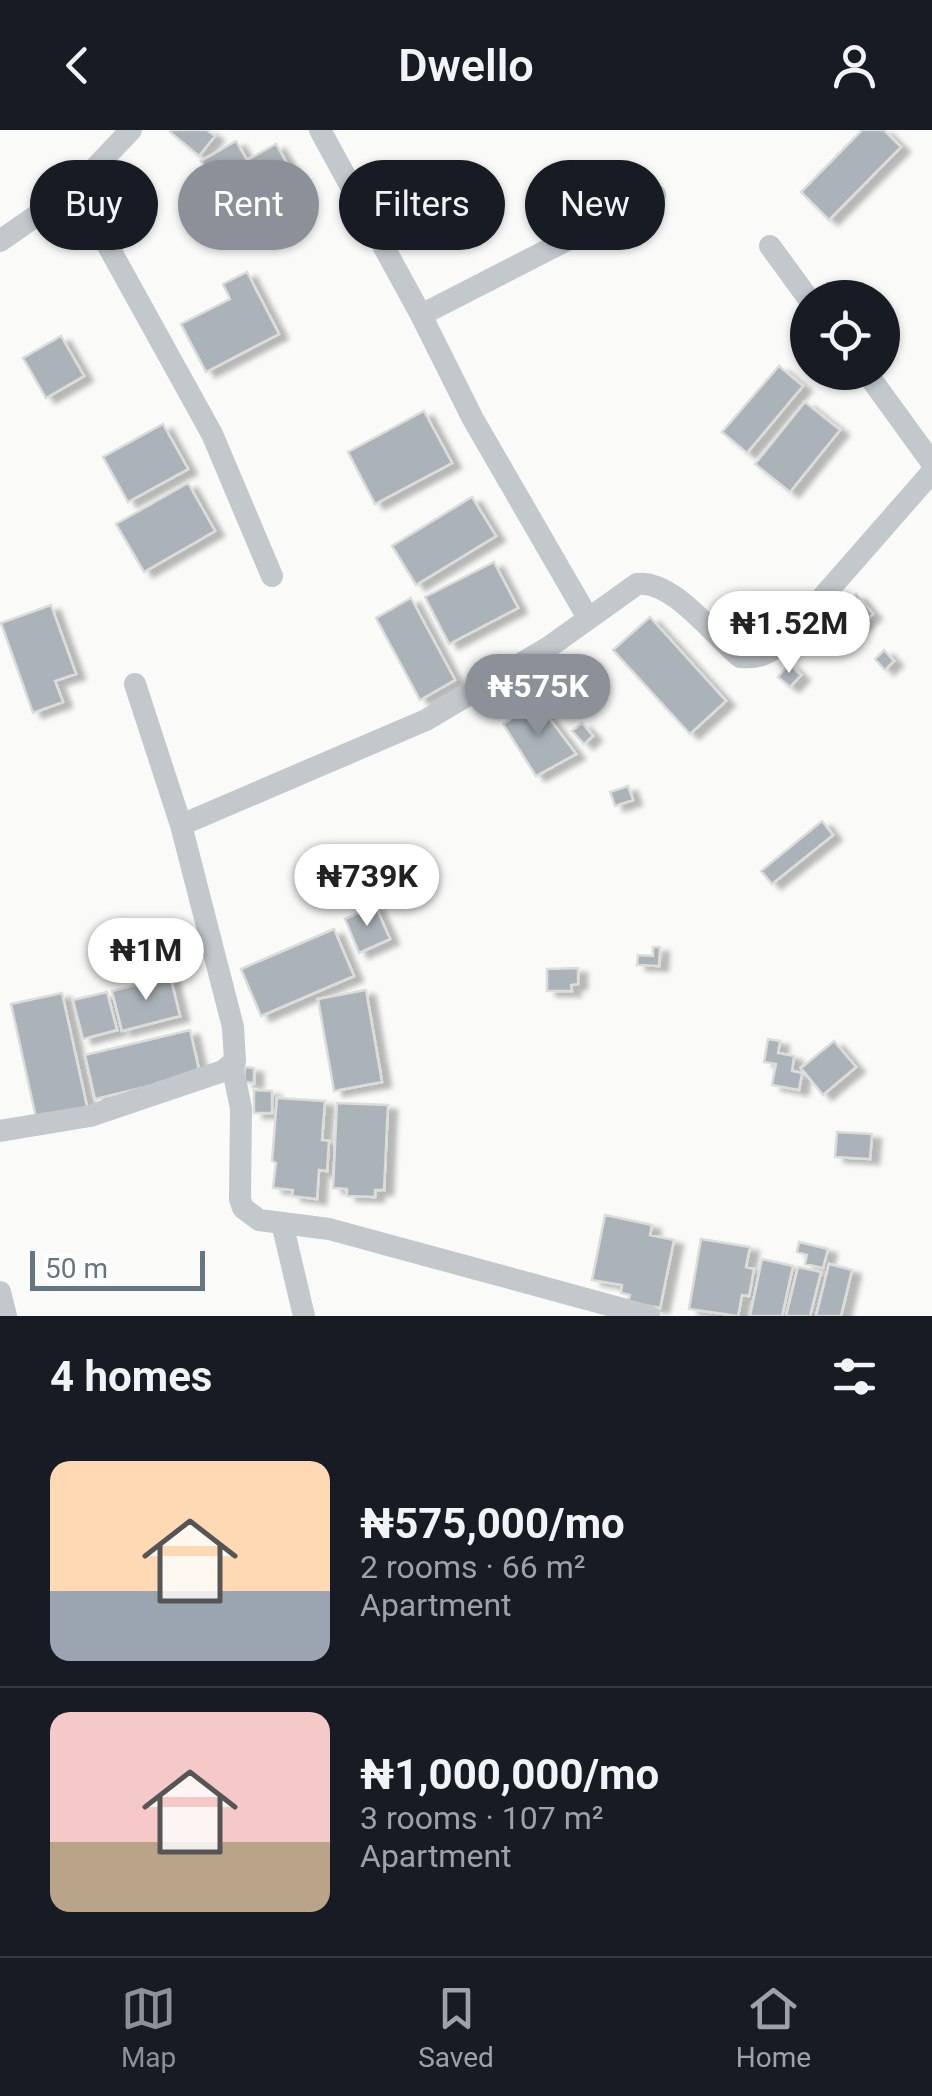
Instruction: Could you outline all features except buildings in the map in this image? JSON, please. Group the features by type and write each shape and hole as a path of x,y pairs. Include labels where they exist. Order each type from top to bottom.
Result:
{"street":[{"path":"103,160 131,130"},
{"path":"320,130 473,419 588,618"},
{"path":"0,241 30,220"},
{"path":"770,246 795,280"},
{"path":"110,250 212,434 272,576"},
{"path":"420,314 546,250"},
{"path":"879,390 932,463"},
{"path":"181,825 397,735 549,647 637,584 650,582 666,589 740,657 770,653 786,640 932,472"},
{"path":"136,684 181,825 232,1028 236,1054 232,1065 240,1108 240,1199 244,1208 259,1220 329,1229 649,1316"},
{"path":"0,1130 90,1116 232,1065"},
{"path":"282,1223 304,1316"},
{"path":"0,1292 6,1316"}]}
